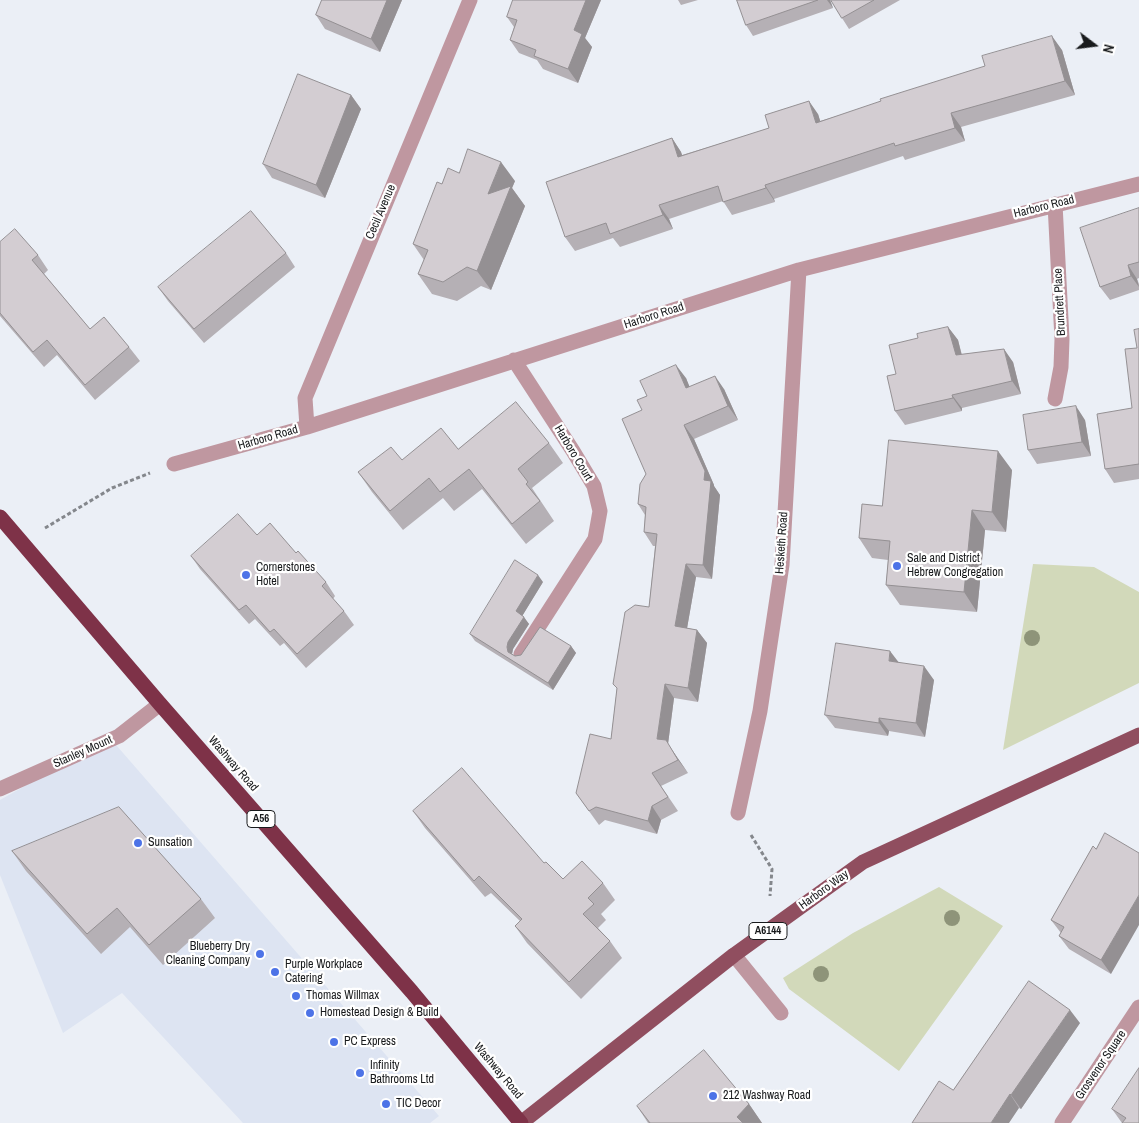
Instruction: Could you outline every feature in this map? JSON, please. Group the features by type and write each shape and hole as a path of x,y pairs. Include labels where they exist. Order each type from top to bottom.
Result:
{"highway":[{"name":"Washway Road","path":"0,517 160,704 412,992 521,1123"}],"main road":[{"name":"Harboro Way","path":"521,1123 734,955 863,862 1139,734"}],"street":[{"name":"Cecil Avenue","path":"307,427 305,398 470,0"},
{"name":"Harboro Road","path":"174,464 307,427 799,270 1139,184"},
{"name":"Brundrett Place","path":"1055,204 1062,340 1061,367 1055,399"},
{"name":"Hesketh Road","path":"738,813 760,710 782,565 799,270"},
{"name":"Harboro Court","path":"514,360 594,486 600,511 596,539 521,654"},
{"name":"Stanley Mount","path":"0,789 119,736 160,704"},
{"path":"734,955 781,1014"},
{"name":"Grosvenor Square","path":"1062,1123 1139,1007"}],"path":[{"path":"25,546 47,526 112,488 174,464"},
{"path":"738,813 772,869 768,931"}],"shaded area":[{"path":"110,738 439,1116 430,1123 243,1123 122,993 63,1033 0,875 0,800"}],"green space":[{"path":"1033,564 1094,567 1139,592 1139,683 1003,750"},
{"path":"939,887 1003,926 899,1071 789,989 783,978 853,933"}],"building":[{"path":"322,0 387,0 371,39 316,15"},
{"path":"513,0 586,0 574,30 582,34 568,69 534,56 536,50 510,40 517,20 507,17"},
{"path":"737,0 818,0 746,25"},
{"path":"831,0 874,0 842,18"},
{"path":"1052,36 1065,81 951,113 955,128 895,146 894,143 765,185 766,188 723,202 718,186 659,205 663,215 610,234 606,223 565,237 546,182 672,138 678,157 769,128 765,115 809,101 816,123 881,101 880,99 985,66 982,56"},
{"path":"298,74 351,95 316,185 263,164"},
{"path":"468,149 501,162 488,194 511,186 477,271 467,267 443,282 418,274 428,250 413,244 437,182 442,184 448,168 459,173"},
{"path":"1139,208 1139,262 1128,265 1131,276 1100,287 1080,228"},
{"path":"251,211 286,253 194,329 158,287"},
{"path":"15,229 38,255 32,260 90,329 104,317 129,347 85,385 47,340 33,352 0,313 0,242"},
{"path":"948,327 956,355 1004,349 1012,381 952,395 953,398 895,411 887,376 896,374 889,345 918,338 917,334"},
{"path":"1139,329 1139,464 1105,469 1097,414 1132,408 1125,349 1137,348 1134,330"},
{"path":"676,365 686,388 715,376 728,406 684,425 705,471 704,480 711,481 703,565 686,564 675,626 697,630 688,688 665,684 657,739 666,740 678,760 652,773 668,797 652,806 648,821 596,807 589,811 576,793 590,734 611,739 617,688 613,684 625,612 635,605 649,607 657,534 644,532 646,507 638,504 640,484 646,474 622,419 642,410 637,400 647,396 640,381"},
{"path":"516,402 549,443 518,469 528,482 526,484 540,501 512,524 469,469 440,492 429,478 390,511 358,472 391,447 402,460 441,428 458,449"},
{"path":"1076,406 1082,442 1028,450 1023,415"},
{"path":"889,440 998,451 992,512 972,510 964,592 886,585 890,541 859,538 862,504 882,506"},
{"path":"238,514 257,535 270,523 296,553 298,551 326,582 322,586 344,611 297,654 274,629 270,632 246,605 239,610 191,556"},
{"path":"515,560 538,575 516,611 524,617 508,642 508,652 515,656 521,655 540,627 571,646 548,683 470,634"},
{"path":"836,643 890,651 889,661 924,666 916,723 879,718 879,723 825,715"},
{"path":"462,768 544,863 546,862 563,879 582,861 603,883 588,898 594,904 583,914 610,941 569,982 515,926 522,919 479,876 474,881 413,811"},
{"path":"119,807 201,899 149,945 117,908 87,934 12,851"},
{"path":"1105,833 1139,853 1139,895 1101,960 1059,936 1064,927 1051,920 1093,846 1096,849"},
{"path":"1029,981 1070,1010 991,1123 912,1123 939,1081 953,1090"},
{"path":"704,1050 749,1104 737,1117 743,1123 650,1123 637,1106"},
{"path":"1139,1068 1139,1123 1122,1123 1126,1118 1112,1109"}],"place":[{"name":"Sale and District Hebrew Congregation","path":"897,566"},
{"name":"Cornerstones Hotel","path":"246,575"},
{"name":"Sunsation","path":"138,843"},
{"name":"Blueberry Dry Cleaning Company","path":"260,954"},
{"name":"Purple Workplace Catering","path":"275,972"},
{"name":"Thomas Willmax","path":"296,996"},
{"name":"Homestead Design & Build","path":"310,1013"},
{"name":"PC Express","path":"334,1042"},
{"name":"Infinity Bathrooms Ltd","path":"360,1073"},
{"name":"212 Washway Road","path":"713,1096"},
{"name":"TIC Decor","path":"386,1104"}]}
